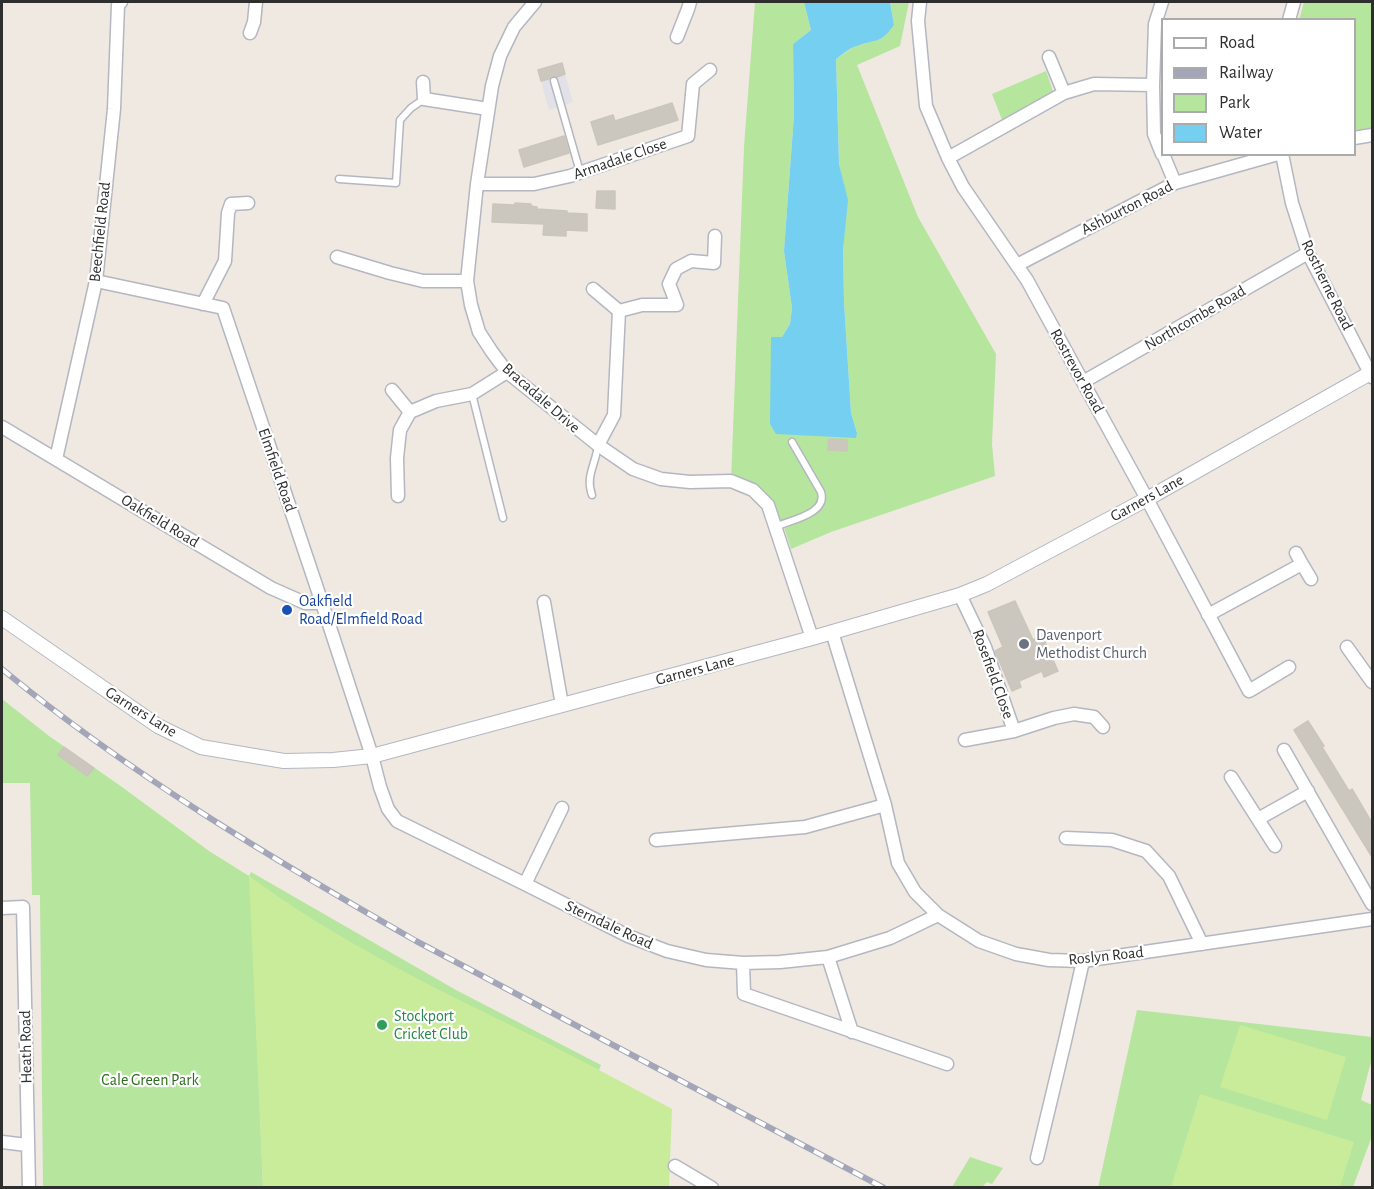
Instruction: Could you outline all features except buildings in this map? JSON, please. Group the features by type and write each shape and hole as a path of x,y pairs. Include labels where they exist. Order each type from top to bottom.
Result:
{"street":[{"name":"Beechfield Road","path":"56,459 96,281 114,108 118,5 121,2"},
{"path":"250,33 256,2"},
{"name":"Bracadale Drive","path":"533,2 514,27 500,57 488,109 477,184 467,281 479,332 507,372 598,445 633,469 660,479 731,482 753,490 768,505 812,638"},
{"path":"676,37 690,2"},
{"name":"Rostrevor Road","path":"920,2 918,21 926,106 963,187 1027,280 1249,691 1289,666"},
{"path":"1161,150 1154,134 1153,85 1155,24 1162,2"},
{"path":"1290,18 1294,2"},
{"path":"1049,57 1064,93"},
{"name":"Armadale Close","path":"477,184 534,184 580,173 688,136 693,84 710,70"},
{"path":"423,81 424,99 488,109"},
{"path":"948,158 1064,93 1094,84 1153,85"},
{"path":"1356,138 1372,135"},
{"path":"1164,156 1175,183"},
{"name":"Ashburton Road","path":"1017,265 1175,183 1273,156"},
{"name":"Rostherne Road","path":"1280,156 1308,253 1372,374"},
{"path":"203,304 225,261 228,213 231,204 248,202"},
{"path":"619,311 642,305 677,305 669,284 676,269 691,261 714,263 715,236"},
{"name":"Northcombe Road","path":"1083,382 1308,253"},
{"path":"337,257 423,281 467,281"},
{"name":"Elmfield Road","path":"96,281 223,308 372,756"},
{"path":"593,289 619,311"},
{"path":"598,445 614,415 619,311"},
{"path":"398,496 397,458 400,430 410,412 436,401 472,394 507,372"},
{"name":"Garners Lane","path":"2,618 158,726 201,747 284,761 372,756 812,638 960,595 987,584 1147,499 1372,374"},
{"path":"392,390 410,412"},
{"name":"Oakfield Road","path":"2,427 271,588 304,603 322,603"},
{"path":"1208,615 1299,558 1311,579"},
{"name":"Rosefield Close","path":"960,595 985,647 1014,732 1054,718 1074,714 1094,717 1103,728"},
{"path":"544,602 562,705"},
{"name":"Roslyn Road","path":"832,632 885,805 898,863 915,892 938,915 979,941 1016,954 1049,960 1083,961 1372,919"},
{"path":"1347,647 1372,682"},
{"path":"965,740 1014,732"},
{"path":"1284,750 1372,904"},
{"name":"Sterndale Road","path":"372,756 388,809 397,821 628,936 667,951 706,960 743,963 828,957 890,938 938,915"},
{"path":"1231,777 1275,846"},
{"path":"1258,819 1308,791"},
{"path":"656,840 805,827 885,805"},
{"path":"525,884 562,808"},
{"path":"1066,838 1112,840 1146,851 1168,876 1202,944"},
{"name":"Heath Road","path":"2,908 23,907 28,1188"},
{"path":"828,957 852,1032"},
{"path":"1037,1158 1083,961"},
{"path":"743,963 744,994 947,1064"},
{"path":"2,1142 27,1145"},
{"path":"675,1167 712,1188"}],"lane":[{"path":"554,81 580,173"},
{"path":"339,179 396,183 400,120 424,99"},
{"path":"472,394 503,518"},
{"path":"775,527 814,512 822,503 821,492 792,442"},
{"path":"592,495 589,486 598,445"}],"shaded area":[{"path":"565,74 573,102 565,105 568,115 561,117 558,107 549,110 541,81"}],"green space":[{"path":"755,2 804,2 811,30 793,44 794,115 784,251 792,308 790,324 782,337 771,338 857,433 851,413 844,302 843,251 847,200 839,164 836,59 854,47 878,40 885,35 894,25 890,2 909,2 900,46 857,65 918,217 996,354 992,444 995,476 831,532 791,549 783,524 775,527 768,505 731,481 744,147"},
{"path":"1304,2 1372,2 1372,131 1356,134 1356,18 1300,18"},
{"path":"1046,71 1054,94 1003,122 992,94"},
{"name":"Cale Green Park","path":"2,699 49,736 209,851 249,876 251,872 456,990 601,1065 596,1078 255,994 263,1186 43,1187 40,895 32,895 30,783 2,783"},
{"name":"Stockport Cricket Club","path":"249,876 355,945 672,1109 669,1187 240,1188 263,1186"},
{"path":"1137,1010 1372,1037 1372,1058 1361,1100 1372,1105 1372,1136 1353,1187 1098,1188"},
{"path":"1240,1025 1346,1057 1327,1120 1220,1087"},
{"path":"1200,1094 1354,1142 1340,1187 1171,1187"},
{"path":"970,1157 1003,1168 992,1184 987,1182 982,1187 952,1187"}],"water":[{"path":"804,2 890,2 894,25 882,38 854,47 836,59 839,164 848,200 843,251 844,302 851,413 857,433 856,438 776,434 770,424 771,337 782,337 790,324 792,308 784,251 794,115 793,44 811,30"}],"railway":[{"path":"2,669 151,780 309,879 416,941 884,1188"}],"place":[{"name":"Oakfield Road/Elmfield Road","path":"287,610"},
{"name":"Davenport Methodist Church","path":"1024,644"},
{"name":"Stockport Cricket Club","path":"382,1025"}]}
